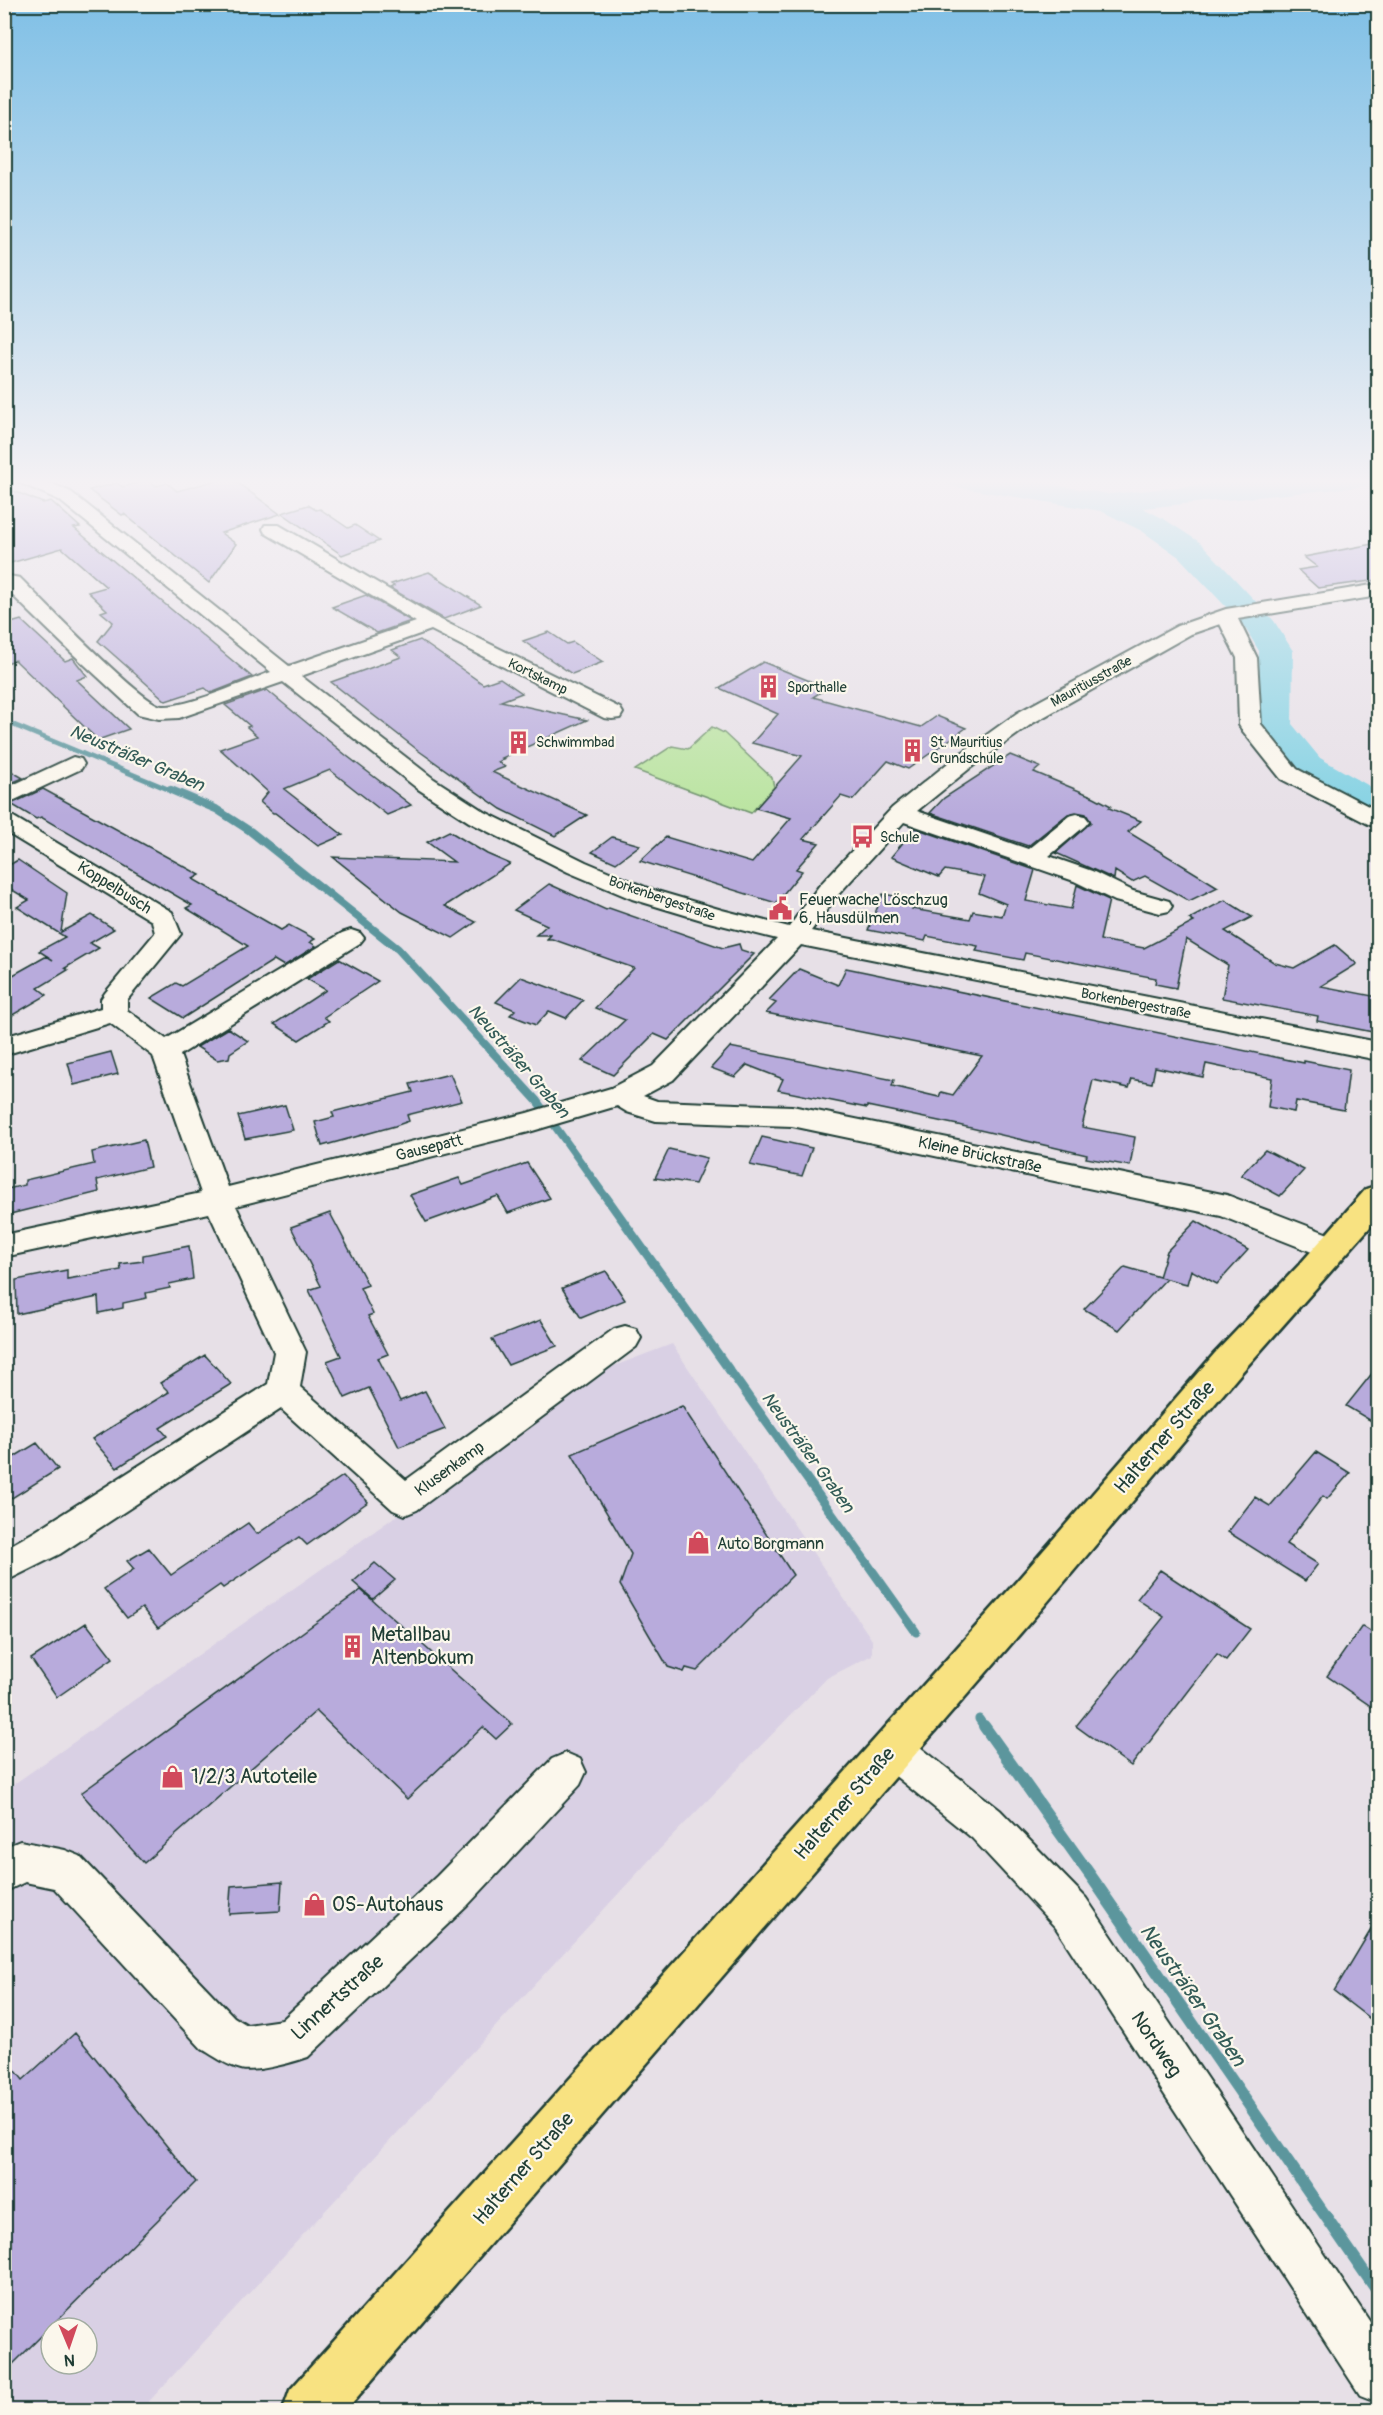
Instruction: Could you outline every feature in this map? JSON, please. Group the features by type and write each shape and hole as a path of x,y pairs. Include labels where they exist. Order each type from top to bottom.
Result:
{"main road":[{"name":"Halterner Straße","path":"310,2410 892,1749 1228,1363 1312,1273 1378,1197"}],"street":[{"path":"21,591 79,650 146,709 159,713 179,712 432,623"},
{"name":"Borkenbergestraße","path":"184,591 426,784 477,817 513,836 577,867 641,894 714,916 795,936 1378,1051"},
{"name":"Kortskamp","path":"377,591 432,623 612,713"},
{"name":"Mauritiusstraße","path":"795,936 828,891 900,813 961,764 1025,718 1184,630 1232,614 1374,591"},
{"path":"1232,614 1247,658 1250,725 1289,774 1378,820"},
{"path":"4,798 73,764"},
{"path":"900,813 1083,876 1124,896 1160,906"},
{"path":"1031,858 1077,820"},
{"name":"Koppelbusch","path":"4,821 163,917 168,934 114,999 114,1013"},
{"name":"Gausepatt","path":"4,1246 218,1200 567,1112 621,1095 663,1073 795,936"},
{"path":"165,1052 351,938"},
{"path":"4,1046 114,1013 165,1052 218,1200 290,1352 283,1391 47,1543 4,1567"},
{"name":"Kleine Brückstraße","path":"621,1095 637,1105 656,1111 792,1116 1227,1206 1333,1248"},
{"name":"Klusenkamp","path":"283,1391 405,1500 625,1338"},
{"name":"Nordweg","path":"892,1749 986,1824 1071,1913 1378,2377"},
{"name":"Linnertstraße","path":"4,1872 20,1862 65,1870 218,2033 243,2048 292,2042 453,1891 566,1772"}],"shaded area":[{"path":"672,1344 872,1640 872,1655 827,1678 656,1853 141,2410 5,2410 4,1791 596,1373"}],"green space":[{"path":"712,727 724,733 772,778 774,787 751,813 635,770 672,746 688,749"}],"building":[{"path":"149,591 252,677 211,693 205,688 166,701 98,641 113,622 101,612 107,610 88,592"},
{"path":"395,591 458,591 481,605 444,619"},
{"path":"366,595 411,621 377,633 332,607"},
{"path":"21,620 65,661 73,658 87,676 77,680 129,729 98,740 15,660 4,664 4,625"},
{"path":"549,632 567,644 573,642 603,662 572,674 523,641"},
{"path":"420,640 483,684 500,678 522,693 501,701 587,720 502,758 504,759 498,762 505,767 492,772 587,815 555,836 501,809 419,751 331,682 401,657 392,650"},
{"path":"763,662 827,688 813,697 921,727 937,716 966,728 908,769 888,761 853,800 841,796 803,839 819,843 796,869 802,871 776,903 640,861 666,837 752,863 791,818 756,808 802,756 752,743 778,714 719,688"},
{"path":"267,690 411,805 387,815 330,770 284,789 343,835 318,846 273,813 260,802 268,792 220,749 257,736 247,727 250,726 225,705"},
{"path":"1010,755 1040,767 1034,772 1094,797 1111,806 1109,808 1141,821 1128,832 1218,887 1189,901 1145,876 1132,882 1115,871 1114,879 1056,853 1091,822 1086,814 1076,812 1068,814 1028,846 930,813 944,798"},
{"path":"4,767 23,778 4,786"},
{"path":"43,789 200,875 193,879 281,930 289,925 315,939 310,942 316,946 284,966 274,960 183,1018 151,998 176,983 182,986 248,946 186,908 192,905 41,817 36,819 11,804"},
{"path":"915,828 1035,870 1026,901 1071,909 1077,885 1109,900 1100,940 1144,948 1194,922 1189,919 1225,900 1252,917 1225,931 1275,963 1294,968 1335,945 1357,964 1321,986 1378,997 1378,1033 1317,1021 1318,1016 1222,998 1228,965 1186,939 1176,988 1155,984 1156,978 1025,953 1023,960 976,951 978,946 927,936 925,941 868,930 883,894 919,900 912,909 970,919 973,911 1002,916 1006,904 979,893 985,877 945,870 939,877 891,857"},
{"path":"449,831 487,854 510,864 445,906 476,922 453,938 402,912 333,857 454,862 427,842"},
{"path":"612,837 640,845 616,863 592,852"},
{"path":"18,860 67,893 61,932 92,915 114,929 90,943 99,948 65,968 68,970 38,988 47,995 4,1020 4,980 47,956 39,951 65,937 17,907 29,900 4,885 4,868"},
{"path":"549,884 606,910 609,908 723,948 739,944 741,950 754,954 668,1040 654,1034 613,1075 582,1061 625,1020 595,1008 634,968 547,939 551,935 536,935 547,925 514,910"},
{"path":"339,959 378,981 324,1017 329,1021 299,1040 274,1024 326,990 307,979"},
{"path":"846,968 1304,1063 1304,1061 1349,1070 1344,1110 1296,1101 1294,1112 1268,1107 1272,1078 1206,1064 1203,1077 1155,1067 1152,1083 1132,1079 1129,1088 1093,1080 1082,1127 1135,1137 1130,1166 1086,1158 1087,1155 958,1125 778,1090 783,1079 747,1065 735,1077 711,1068 730,1047 894,1080 892,1086 939,1097 941,1092 953,1095 982,1056 766,1013 776,1003 769,1000 799,969 838,985"},
{"path":"521,977 583,1000 566,1018 549,1011 536,1025 510,1015 515,1010 496,1002"},
{"path":"228,1028 248,1041 230,1053 229,1058 217,1060 197,1047"},
{"path":"111,1052 118,1074 74,1085 68,1063"},
{"path":"450,1074 462,1101 407,1115 409,1121 322,1146 315,1122 334,1117 332,1112 413,1092 410,1084"},
{"path":"285,1105 293,1130 245,1139 238,1116"},
{"path":"762,1137 812,1148 802,1176 750,1165"},
{"path":"144,1140 150,1167 97,1180 99,1192 10,1214 7,1189 25,1185 25,1180 94,1164 92,1152"},
{"path":"669,1149 707,1158 695,1184 655,1178"},
{"path":"1265,1150 1304,1170 1280,1196 1241,1175"},
{"path":"527,1163 550,1198 508,1213 498,1196 426,1222 410,1195 459,1178 463,1185"},
{"path":"330,1213 368,1285 360,1288 373,1314 368,1316 388,1354 378,1358 400,1401 425,1391 445,1429 399,1447 369,1388 345,1398 327,1361 341,1356 309,1290 321,1286 291,1227"},
{"path":"1196,1221 1248,1250 1217,1284 1191,1270 1187,1284 1159,1277 1167,1251"},
{"path":"189,1246 193,1279 169,1284 170,1288 146,1293 147,1298 123,1303 123,1308 99,1313 98,1297 17,1314 16,1280 67,1270 67,1279 121,1270 120,1264 143,1261 143,1255"},
{"path":"1125,1267 1166,1279 1119,1330 1084,1309"},
{"path":"606,1271 625,1300 581,1318 562,1288"},
{"path":"541,1320 557,1346 508,1365 492,1339"},
{"path":"205,1355 231,1384 160,1428 167,1436 117,1468 92,1439 169,1392 160,1383"},
{"path":"1378,1366 1378,1425 1346,1406"},
{"name":"Auto Borgmann","path":"682,1406 793,1575 697,1671 686,1668 684,1672 668,1667 620,1585 631,1554 572,1454"},
{"path":"37,1443 58,1469 4,1503 4,1463"},
{"path":"1316,1452 1350,1473 1327,1499 1323,1496 1286,1544 1318,1564 1305,1581 1228,1532 1255,1497 1270,1506"},
{"path":"343,1476 368,1502 307,1545 299,1537 223,1588 220,1585 158,1628 142,1608 127,1618 104,1589 134,1569 127,1561 149,1548 171,1575 248,1523 257,1534"},
{"path":"375,1563 395,1580 373,1599 353,1582"},
{"path":"1160,1570 1250,1629 1226,1660 1217,1654 1131,1766 1076,1726 1164,1617 1137,1599"},
{"name":"Metallbau Altenbokum","path":"361,1590 512,1724 496,1739 483,1727 407,1799 316,1711 144,1863 81,1793"},
{"path":"86,1623 113,1658 57,1697 31,1659"},
{"path":"1362,1626 1378,1636 1378,1711 1327,1676"},
{"path":"282,1882 280,1911 229,1914 231,1886"},
{"path":"1378,1918 1378,2025 1334,1991"},
{"path":"75,2033 196,2182 61,2316 39,2316 39,2338 4,2373 4,2056 23,2080"}],"waterway":[{"path":"1228,591 1257,621 1276,651 1274,725 1307,766 1378,806"},
{"name":"Neusträßer Graben","path":"4,721 175,792"},
{"name":"Neusträßer Graben","path":"171,790 216,809 250,831 398,949 537,1101 607,1199"},
{"name":"Neusträßer Graben","path":"606,1197 916,1632"},
{"name":"Neusträßer Graben","path":"979,1719 985,1728"},
{"name":"Neusträßer Graben","path":"984,1726 1093,1879 1378,2292"}],"place":[{"name":"Sporthalle","path":"769,687"},
{"name":"Schwimmbad","path":"518,742"},
{"name":"St. Mauritius Grundschule","path":"912,750"},
{"name":"Schule","path":"862,837"},
{"name":"Feuerwache Löschzug 6, Hausdülmen","path":"781,908"},
{"name":"Auto Borgmann","path":"699,1543"},
{"name":"Metallbau Altenbokum","path":"353,1646"},
{"name":"1/2/3 Autoteile","path":"173,1776"},
{"name":"OS-Autohaus","path":"314,1904"}]}
